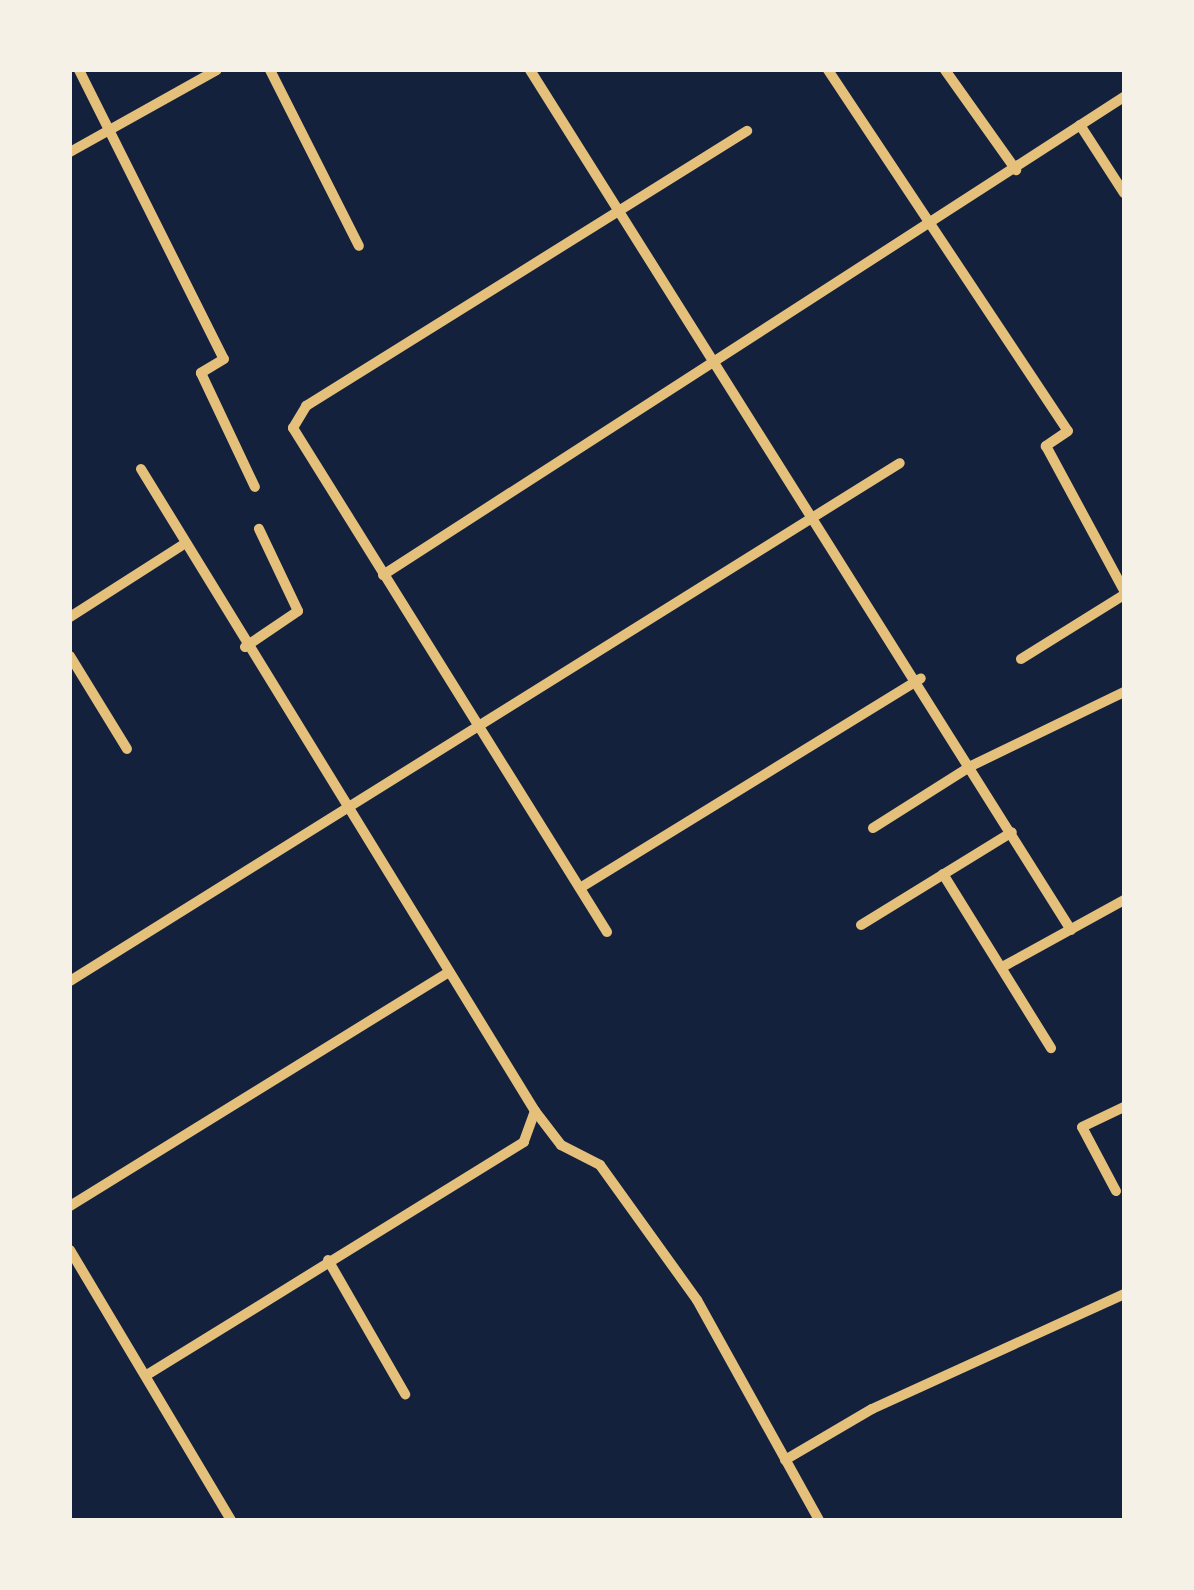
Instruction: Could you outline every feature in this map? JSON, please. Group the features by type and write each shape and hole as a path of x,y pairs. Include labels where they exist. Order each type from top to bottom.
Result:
{"street":[{"path":"79,70 224,359 201,373 256,487"},
{"path":"70,152 217,70"},
{"path":"270,70 360,246"},
{"path":"530,70 920,678 1071,930"},
{"path":"828,70 1068,431 1046,446 1124,592 1021,658"},
{"path":"944,70 1016,170"},
{"path":"383,575 931,229 1124,97"},
{"path":"1080,125 1124,193"},
{"path":"608,932 297,444 293,428 306,406 621,214 747,131"},
{"path":"70,981 900,464"},
{"path":"141,469 181,546 535,1111 561,1145 600,1165 697,1300 819,1520"},
{"path":"245,647 298,611 259,529"},
{"path":"70,617 181,546"},
{"path":"70,656 126,749"},
{"path":"580,888 920,678"},
{"path":"873,828 971,766 1124,692"},
{"path":"862,925 1012,832"},
{"path":"943,874 1006,964 1051,1048"},
{"path":"1006,964 1124,900"},
{"path":"70,1206 449,972"},
{"path":"1116,1191 1082,1127 1124,1107"},
{"path":"148,1374 524,1142 535,1111"},
{"path":"70,1250 148,1374 231,1520"},
{"path":"328,1260 406,1394"},
{"path":"784,1460 872,1408 1124,1294"}]}
